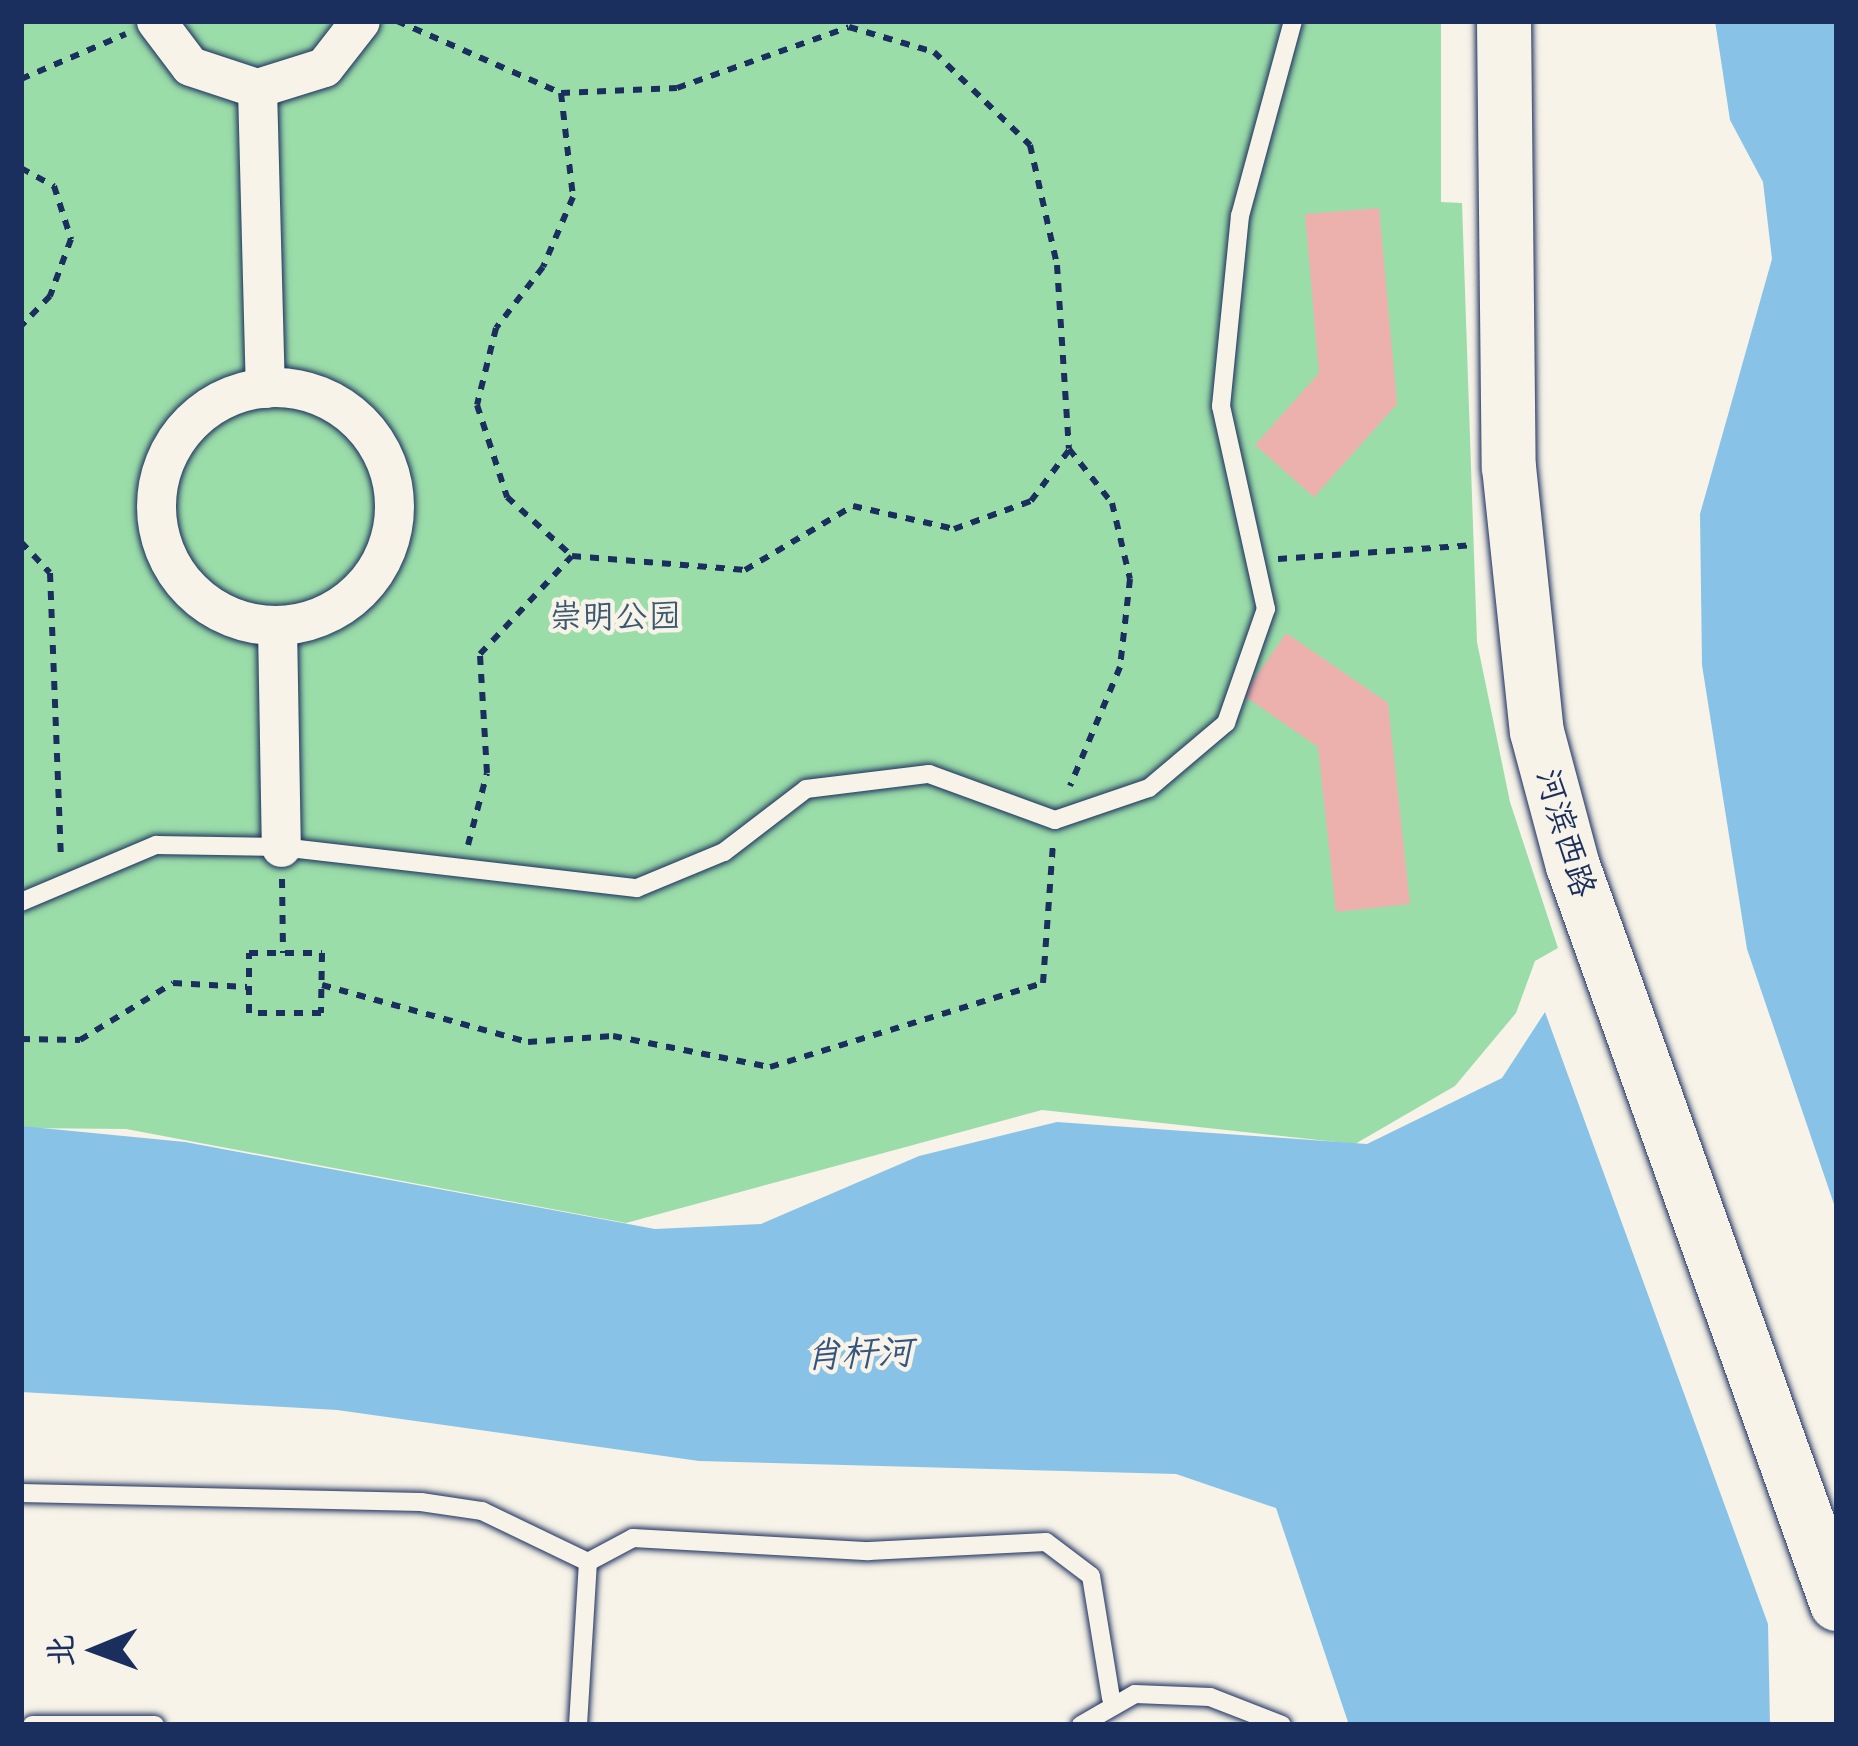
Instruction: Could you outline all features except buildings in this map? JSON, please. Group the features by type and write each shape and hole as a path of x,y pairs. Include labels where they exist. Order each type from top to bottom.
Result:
{"street":[{"path":"156,21 190,66 257,88 324,67 360,21"},
{"name":"河滨西路","path":"1504,21 1514,542 1529,693 1573,866 1837,1604"},
{"name":"河滨西路","path":"1541,21 1544,475 1569,730 1837,1489"},
{"path":"257,88 265,388"},
{"path":"265,388 320,395 352,415 392,486 379,566 317,619 277,626 200,600 167,555 155,500 183,430 211,405 265,388"},
{"path":"277,626 281,847"}],"lane":[{"path":"21,902 156,845 281,847 637,888 724,852 806,789 929,774 1055,820 1149,788 1226,723 1266,609 1221,406 1240,216 1293,21"},
{"path":"21,1493 421,1502 482,1511 587,1562"},
{"path":"587,1562 633,1538 869,1551 1046,1542 1091,1576 1111,1698"},
{"path":"578,1725 587,1562"},
{"path":"1081,1725 1111,1698 1210,1697 1282,1725"},
{"path":"32,1725 154,1725"}],"path":[{"path":"21,79 156,21"},
{"path":"322,985 528,1042 613,1036 770,1066 1042,983 1055,820 1120,667 1130,579 1112,503 1069,448 1058,265 1030,145 934,52 849,28 677,88 561,92 397,21"},
{"path":"561,92 573,197 543,267 496,328 477,405 507,497 572,556 745,570 854,506 954,529 1031,501 1069,448"},
{"path":"21,169 54,186 71,239 50,296 21,326"},
{"path":"21,542 50,573 61,885"},
{"path":"1258,560 1514,542"},
{"path":"463,866 487,773 480,654 572,556"},
{"path":"281,847 283,953"},
{"path":"249,953 322,953 322,985 322,1013 249,1013 249,953"},
{"path":"21,1039 80,1040 173,983 248,988"}],"green space":[{"name":"崇明公园","path":"21,21 1441,21 1441,202 1462,203 1477,642 1510,802 1558,948 1535,961 1516,1013 1455,1086 1355,1144 1042,1110 626,1223 126,1129 21,1128"}],"water":[{"path":"1715,21 1837,21 1837,1213 1747,949 1702,665 1700,514 1772,259 1763,182 1730,120"},
{"name":"肖杆河","path":"1545,1012 1768,1624 1770,1725 1349,1725 1276,1508 1176,1474 699,1461 337,1410 21,1392 21,1126 185,1142 655,1229 761,1224 919,1156 1057,1122 1367,1144 1502,1078"}]}
